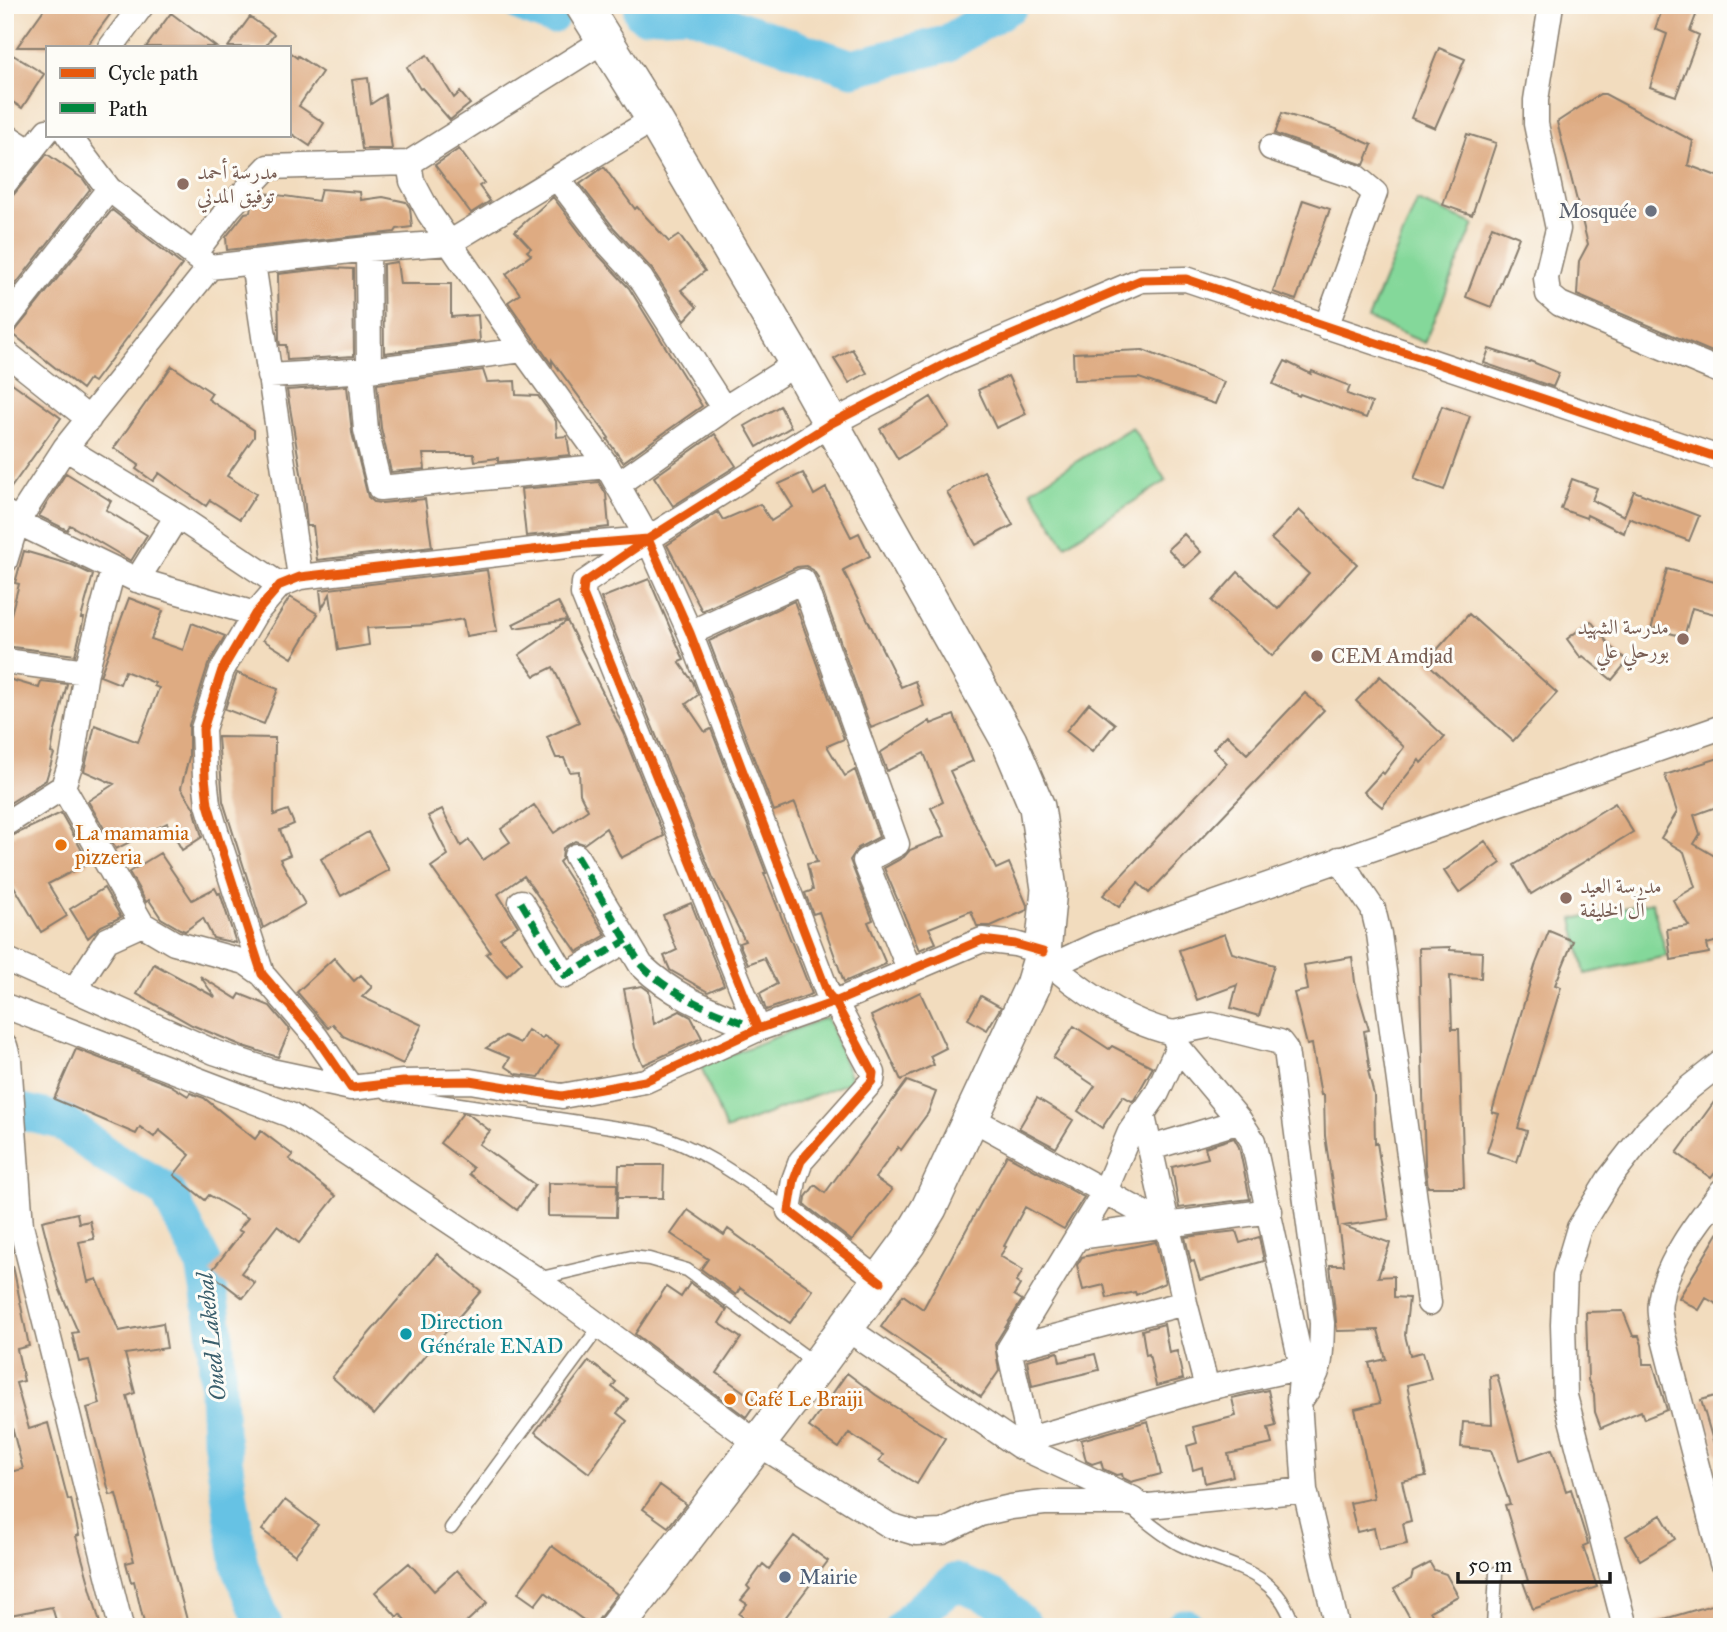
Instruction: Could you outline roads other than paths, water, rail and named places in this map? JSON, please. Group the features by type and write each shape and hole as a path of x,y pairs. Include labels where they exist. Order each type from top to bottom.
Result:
{"main road":[{"path":"583,5 606,39 797,363 1009,741 1037,807 1049,889 1045,960 929,1208 881,1282 621,1622"}],"street":[{"path":"112,46 142,5"},
{"path":"1551,5 1536,100 1536,124 1558,229 1546,278 1548,294 1560,304 1722,372"},
{"path":"5,561 11,517 89,419 202,261 229,208 268,167 409,163 606,39"},
{"path":"69,136 109,189 202,261 253,263 368,249 449,243 654,120"},
{"path":"5,183 46,132"},
{"path":"5,135 31,152"},
{"path":"1271,148 1356,177 1375,193 1326,327"},
{"path":"409,163 412,181 429,213 612,475 648,539 690,633 828,994 835,1002 873,1073 873,1082 802,1161 794,1180 789,1210 881,1282"},
{"path":"557,178 603,238 641,279 724,409"},
{"path":"5,323 109,189"},
{"path":"368,249 366,430 380,488 612,475 797,363"},
{"path":"253,263 269,376 290,581"},
{"path":"758,1029 583,594 584,583 648,539 830,424 949,362 1141,280 1186,279 1722,459"},
{"path":"269,376 365,371 523,350"},
{"path":"5,352 89,419"},
{"path":"65,449 290,581"},
{"path":"137,580 177,516"},
{"path":"11,517 137,580 255,614"},
{"path":"261,974 208,804 203,729 222,670 255,614 290,581 575,545 648,539"},
{"path":"5,824 63,787 72,759 86,672 114,570"},
{"path":"690,633 803,582 897,844 865,861 910,971"},
{"path":"5,661 86,672"},
{"path":"1045,960 1066,959 1098,944 1722,727"},
{"path":"63,787 142,924 174,943 245,962 261,974 316,1037 352,1088"},
{"path":"576,856 641,965 685,999 758,1029"},
{"path":"1339,859 1373,909 1379,934 1429,1303"},
{"path":"521,902 565,976 627,940"},
{"path":"75,989 107,940 142,924"},
{"path":"5,959 214,1052 271,1071 352,1088 403,1082 470,1081 562,1096 645,1081 758,1029 835,1002 982,940 1015,944 1045,960 1074,984 1104,1003 1176,1040 1253,1141 1302,1367 1299,1401 1305,1490 1336,1627"},
{"path":"5,1006 290,1115 536,1279 757,1443 889,1525 916,1533 943,1532 980,1514 1044,1503 1124,1503 1149,1506 1305,1490"},
{"path":"1024,1443 1009,1349 1105,1191 1129,1132 1157,1093 1176,1040 1212,1025 1280,1042 1286,1050 1322,1323 1318,1373 1299,1401"},
{"path":"7,1053 17,1150 13,1210 21,1226 121,1627"},
{"path":"1625,1627 1565,1396 1565,1275 1580,1228 1617,1169 1647,1130 1689,1088 1722,1062"},
{"path":"1142,1112 1207,1388"},
{"path":"971,1118 1167,1226"},
{"path":"1151,1148 1240,1121"},
{"path":"1722,1191 1697,1223 1674,1261 1659,1303 1663,1335 1722,1563"},
{"path":"1078,1237 1270,1210"},
{"path":"1009,1349 1185,1303"},
{"path":"846,1328 1024,1443 1149,1506"},
{"path":"1024,1443 1207,1388 1302,1367"}],"lane":[{"path":"352,1088 651,1133 677,1140 712,1157 789,1210"},
{"path":"536,1279 631,1257 668,1264 687,1270 818,1365"},
{"path":"451,1528 600,1326"},
{"path":"1124,1503 1171,1539 1261,1577 1277,1593 1294,1627"},
{"path":"1493,1627 1496,1573"}],"waterway":[{"path":"523,5 551,16"},
{"path":"642,13 687,11 852,68 946,44 1010,5"},
{"name":"Oued Lakehal","path":"5,1108 61,1121 107,1156 167,1191 204,1264 215,1330 220,1432 240,1566 265,1627"},
{"name":"Oued Lakehal","path":"904,1627 955,1582 995,1598 1025,1627"}],"place":[{"name":"مدرسة أحمد توفيق المدني","path":"183,184"},
{"name":"Mosquée","path":"1651,211"},
{"name":"مدرسة الشهيد بورحلي علي","path":"1683,639"},
{"name":"CEM Amdjad","path":"1317,656"},
{"name":"La mamamia pizzeria","path":"61,845"},
{"name":"مدرسة العيد آل الخليفة","path":"1566,898"},
{"name":"Direction Générale ENAD","path":"406,1334"},
{"name":"Café Le Braiji","path":"730,1399"},
{"name":"Mairie","path":"785,1577"}]}
